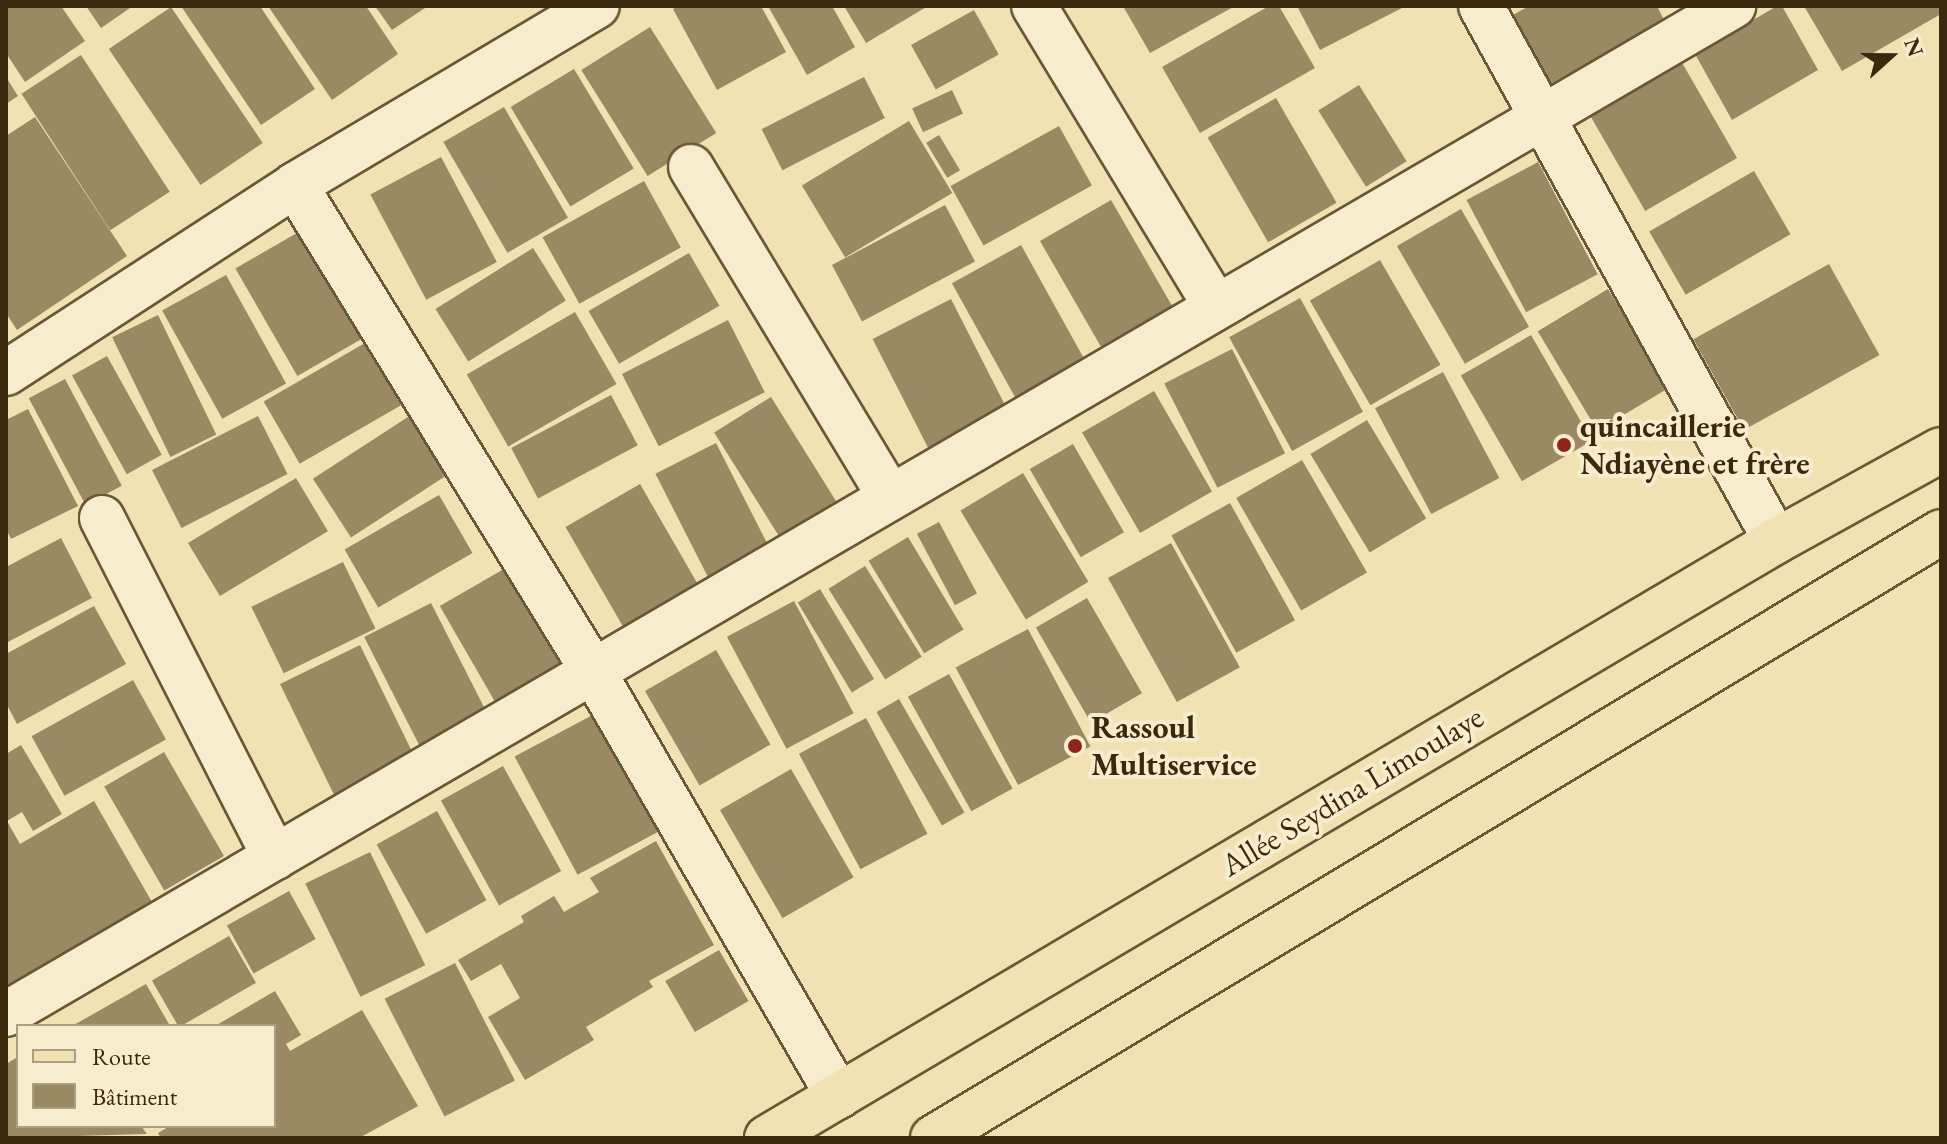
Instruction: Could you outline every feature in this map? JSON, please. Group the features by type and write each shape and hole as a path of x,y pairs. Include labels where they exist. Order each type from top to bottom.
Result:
{"main road":[{"name":"Allée Seydina Limoulaye","path":"767,1138 1776,541 1941,450"},
{"path":"933,1138 1941,532"}],"street":[{"path":"6,373 550,18 597,6"},
{"path":"1034,6 1216,306"},
{"path":"1481,6 1776,541"},
{"path":"6,1014 1733,6"},
{"path":"691,167 890,497"},
{"path":"295,185 593,671 838,1096"},
{"path":"102,518 275,857"}],"building":[{"path":"6,6 61,6 85,41 25,82 6,53"},
{"path":"86,6 133,6 101,28"},
{"path":"181,6 260,6 315,89 261,125"},
{"path":"268,6 366,6 398,54 332,100"},
{"path":"375,6 428,6 392,30"},
{"path":"679,6 761,6 786,52 717,90 673,9"},
{"path":"768,6 832,6 855,47 807,75"},
{"path":"844,6 928,6 866,43"},
{"path":"1123,6 1235,6 1150,53"},
{"path":"1269,6 1279,6 1315,68 1200,133 1162,67"},
{"path":"1297,6 1406,6 1320,50"},
{"path":"1529,6 1657,6 1666,24 1546,86 1509,17"},
{"path":"1777,6 1782,6 1818,70 1732,120 1695,54"},
{"path":"1804,6 1941,6 1941,14 1842,71"},
{"path":"171,7 263,143 201,185 109,49"},
{"path":"974,10 999,55 936,90 911,45"},
{"path":"650,27 716,133 648,176 581,70"},
{"path":"81,55 170,192 110,230 21,94"},
{"path":"1681,61 1737,158 1645,211 1589,114"},
{"path":"574,69 634,168 570,207 511,107"},
{"path":"6,77 18,96 6,104"},
{"path":"864,77 885,118 782,170 762,129"},
{"path":"1359,85 1407,161 1366,187 1318,110"},
{"path":"952,90 963,114 923,132 912,109"},
{"path":"1276,98 1336,203 1268,242 1208,138"},
{"path":"504,107 568,218 507,253 443,142"},
{"path":"35,117 127,256 17,330 6,313 6,136"},
{"path":"909,121 952,193 845,257 802,185"},
{"path":"1059,126 1092,185 984,246 951,186"},
{"path":"939,135 960,170 947,178 926,143"},
{"path":"441,157 497,262 426,300 370,195"},
{"path":"1538,162 1598,274 1526,312 1466,200"},
{"path":"1754,171 1790,234 1686,295 1649,232"},
{"path":"644,181 681,247 579,304 543,237"},
{"path":"1111,200 1172,306 1101,347 1040,241"},
{"path":"945,205 975,262 862,322 832,265"},
{"path":"1461,209 1529,327 1465,364 1397,246"},
{"path":"309,226 371,333 297,376 235,268"},
{"path":"1021,245 1086,363 1017,401 952,283"},
{"path":"533,248 566,301 468,362 435,309"},
{"path":"689,253 720,306 619,364 589,311"},
{"path":"1380,260 1440,365 1370,405 1310,300"},
{"path":"1829,264 1879,355 1744,430 1693,339"},
{"path":"226,275 286,383 222,419 162,310"},
{"path":"1608,289 1668,388 1597,431 1538,331"},
{"path":"1300,298 1363,412 1292,451 1229,337"},
{"path":"951,299 1008,410 929,450 873,339"},
{"path":"575,312 616,384 508,446 467,374"},
{"path":"158,315 216,435 170,457 112,337"},
{"path":"728,320 765,392 659,446 622,374"},
{"path":"1531,335 1592,441 1522,481 1461,376"},
{"path":"365,343 401,405 300,464 264,402"},
{"path":"1232,349 1285,453 1217,488 1164,384"},
{"path":"107,356 162,455 127,474 72,375"},
{"path":"1443,372 1499,478 1431,514 1375,408"},
{"path":"65,379 122,486 86,505 29,398"},
{"path":"1154,391 1212,491 1140,533 1082,432"},
{"path":"611,395 638,445 538,498 511,448"},
{"path":"771,397 841,510 785,545 714,433"},
{"path":"28,409 78,506 11,539 6,529 6,420"},
{"path":"411,415 449,474 351,537 313,479"},
{"path":"258,416 288,474 181,528 152,470"},
{"path":"1367,420 1426,519 1370,553 1310,454"},
{"path":"716,443 770,550 710,581 655,474"},
{"path":"1073,444 1124,532 1081,557 1030,469"},
{"path":"1302,460 1367,573 1301,611 1236,498"},
{"path":"1023,473 1088,582 1026,619 960,511"},
{"path":"296,478 328,531 220,596 188,543"},
{"path":"640,484 704,596 630,639 566,527"},
{"path":"439,495 472,553 378,608 345,550"},
{"path":"1230,503 1295,620 1236,653 1171,535"},
{"path":"939,522 977,594 955,605 917,534"},
{"path":"908,537 964,630 924,653 869,561"},
{"path":"61,538 92,598 6,643 6,567"},
{"path":"1171,543 1240,667 1177,702 1108,578"},
{"path":"343,562 375,629 284,673 251,607"},
{"path":"516,562 578,669 502,713 440,606"},
{"path":"865,566 922,657 885,680 829,589"},
{"path":"820,589 874,679 852,692 798,602"},
{"path":"1087,598 1142,693 1091,723 1036,628"},
{"path":"794,601 854,713 787,749 727,637"},
{"path":"431,603 490,718 423,752 364,637"},
{"path":"94,606 126,664 17,724 6,703 6,654"},
{"path":"1028,629 1090,746 1018,785 956,667"},
{"path":"360,645 416,760 336,799 280,684"},
{"path":"716,650 771,744 699,785 645,691"},
{"path":"949,674 1013,789 971,811 908,697"},
{"path":"133,680 166,739 65,796 32,736"},
{"path":"899,699 964,812 942,825 876,712"},
{"path":"602,710 665,828 577,875 515,756"},
{"path":"866,718 928,834 860,869 799,754"},
{"path":"21,745 62,814 33,831 22,812 7,821 20,844 94,801 156,909 10,993 6,985 6,754"},
{"path":"164,752 224,856 164,890 104,786"},
{"path":"503,766 561,871 499,905 441,800"},
{"path":"791,769 854,877 782,918 720,810"},
{"path":"437,811 486,900 426,934 377,844"},
{"path":"656,841 714,945 649,981 653,987 586,1027 594,1040 525,1080 488,1017 520,998 501,964 471,981 458,960 524,922 521,916 554,896 564,912 599,892 590,878"},
{"path":"370,852 425,965 361,997 305,884"},
{"path":"289,891 316,939 254,974 227,925"},
{"path":"229,936 256,983 185,1024 177,1024 152,980"},
{"path":"719,950 749,1001 695,1032 665,981"},
{"path":"455,963 515,1081 445,1116 385,999"},
{"path":"146,984 169,1024 76,1024"},
{"path":"275,991 301,1035 286,1044 290,1051 362,1010 418,1106 359,1138 161,1138 158,1133 167,1128 276,1128 276,1024 218,1024"},
{"path":"16,1058 16,1128 142,1128 147,1134 6,1138 6,1064"}],"place":[{"name":"quincaillerie Ndiayène et frère","path":"1564,445"},
{"name":"Rassoul Multiservice","path":"1075,746"}]}
